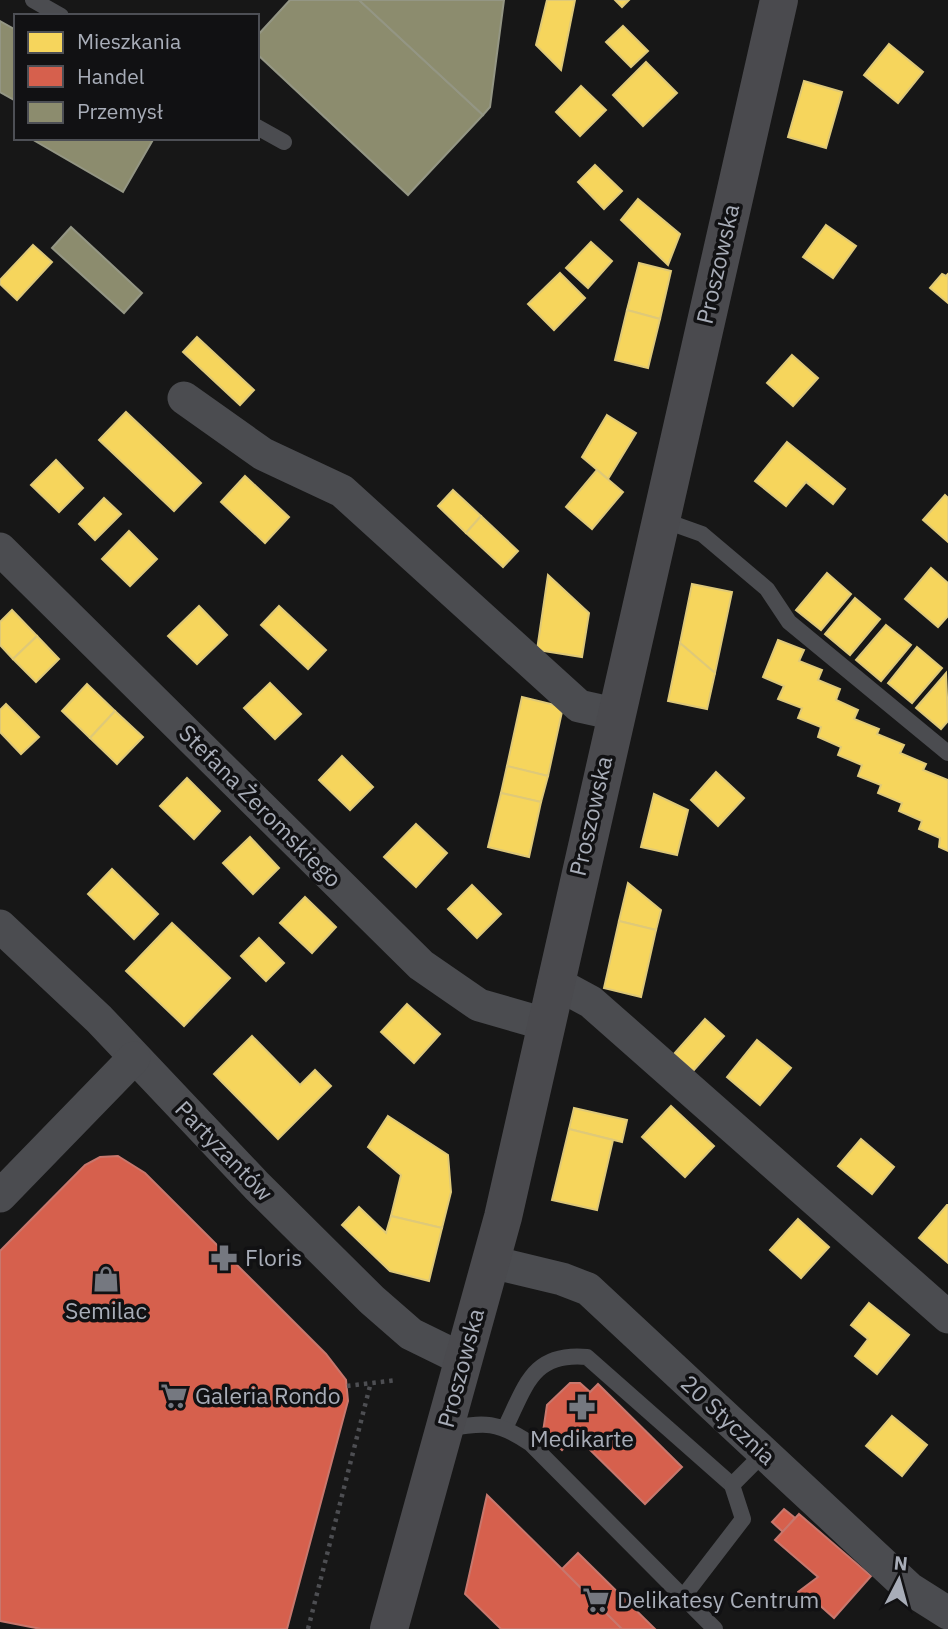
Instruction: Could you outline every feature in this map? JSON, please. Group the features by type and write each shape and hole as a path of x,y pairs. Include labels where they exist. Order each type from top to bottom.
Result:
{"main road":[{"name":"Proszowska","path":"389,1629 491,1262 779,0"}],"street":[{"path":"184,398 263,454 342,491 579,706 615,714"},
{"name":"Stefana Żeromskiego","path":"0,549 421,965 479,1005 545,1024"},
{"name":"Partyzantów","path":"0,926 99,1019 372,1300 411,1334 463,1359"},
{"path":"554,982 591,1002 948,1317"},
{"path":"0,1196 134,1058"},
{"name":"20 Stycznia","path":"491,1262 562,1279 587,1289 911,1589 948,1613"}],"lane":[{"path":"33,0 58,14"},
{"path":"259,128 284,142"},
{"path":"660,519 702,534 766,589 789,622 948,753"},
{"path":"506,1426 528,1379 541,1364 565,1355 587,1357 732,1485 743,1519 683,1597"},
{"path":"444,1429 472,1424 506,1426 531,1444 715,1629"},
{"path":"732,1485 764,1454"}],"path":[{"path":"347,1386 397,1380"},
{"path":"308,1629 371,1382"}],"building: Mieszkania":[{"path":"547,0 575,0 561,70 536,45"},
{"path":"615,0 629,0 622,7"},
{"path":"623,26 648,51 631,67 606,42"},
{"path":"889,44 923,72 898,103 864,75"},
{"path":"646,62 677,93 643,126 613,95"},
{"path":"804,81 842,92 826,148 788,137"},
{"path":"581,86 606,110 580,136 556,112"},
{"path":"595,165 622,191 604,209 578,182"},
{"path":"638,199 680,234 668,265 621,220"},
{"path":"826,225 856,246 833,278 803,257"},
{"path":"591,242 612,261 588,288 566,268"},
{"path":"33,245 52,262 17,300 0,284 0,280"},
{"path":"639,263 671,271 660,319 627,310"},
{"path":"560,273 585,298 554,330 528,304"},
{"path":"942,274 948,274 948,303 930,288"},
{"path":"627,310 660,319 648,368 615,360"},
{"path":"197,337 254,390 240,405 183,352"},
{"path":"792,355 818,378 793,406 767,383"},
{"path":"126,412 201,483 174,511 99,440"},
{"path":"607,415 636,433 608,479 582,457"},
{"path":"787,442 845,489 833,504 806,482 786,506 755,481"},
{"path":"56,460 83,488 59,512 31,485"},
{"path":"597,470 623,492 592,529 566,507"},
{"path":"245,476 289,517 265,543 221,502"},
{"path":"453,490 481,516 466,533 438,506"},
{"path":"945,495 948,498 948,542 923,520"},
{"path":"104,498 121,514 95,540 79,524"},
{"path":"481,516 518,551 503,567 466,533"},
{"path":"129,531 157,559 130,586 102,559"},
{"path":"931,568 948,583 948,616 938,627 905,599"},
{"path":"827,573 851,594 821,630 796,610"},
{"path":"548,575 589,613 582,657 537,650"},
{"path":"692,584 732,592 715,673 680,643"},
{"path":"855,598 880,619 850,655 825,634"},
{"path":"199,606 227,635 197,664 168,636"},
{"path":"279,606 326,650 308,669 261,625"},
{"path":"12,610 37,636 13,659 0,645 0,622"},
{"path":"886,625 911,645 881,681 856,660"},
{"path":"37,636 59,659 36,682 13,659"},
{"path":"778,640 804,650 799,661 822,670 818,680 840,689 836,700 858,710 854,719 879,729 877,734 904,745 900,753 926,764 923,770 948,780 948,851 939,847 940,838 919,829 922,821 899,811 902,803 878,793 881,785 858,776 862,765 838,755 841,747 818,737 821,727 798,718 802,708 778,699 784,686 763,677"},
{"path":"680,643 715,673 707,709 668,701"},
{"path":"917,647 942,668 912,703 888,683"},
{"path":"946,673 948,721 941,729 916,708"},
{"path":"270,683 301,714 275,739 244,708"},
{"path":"87,684 115,711 90,738 62,711"},
{"path":"522,697 563,707 548,776 507,766"},
{"path":"6,704 39,737 21,754 0,732 0,710"},
{"path":"115,711 143,737 117,764 90,738"},
{"path":"342,756 373,787 350,810 319,780"},
{"path":"507,766 548,776 541,802 501,793"},
{"path":"716,772 744,798 718,826 691,800"},
{"path":"187,778 220,811 194,839 160,806"},
{"path":"501,793 541,802 529,857 488,847"},
{"path":"654,794 688,810 677,855 641,847"},
{"path":"416,824 447,853 416,887 384,857"},
{"path":"250,837 279,868 253,894 223,863"},
{"path":"112,869 158,914 134,939 88,894"},
{"path":"628,883 661,910 656,930 619,921"},
{"path":"472,885 501,914 477,938 448,909"},
{"path":"305,897 336,927 312,953 280,923"},
{"path":"619,921 656,930 641,997 604,988"},
{"path":"172,923 230,978 184,1026 126,971"},
{"path":"259,938 284,963 266,981 241,956"},
{"path":"407,1004 440,1034 414,1063 381,1032"},
{"path":"705,1019 724,1036 693,1071 674,1054"},
{"path":"252,1036 300,1085 315,1070 331,1086 278,1139 214,1074"},
{"path":"757,1040 791,1068 760,1105 727,1077"},
{"path":"671,1106 714,1146 685,1177 642,1137"},
{"path":"574,1108 627,1120 622,1142 569,1129"},
{"path":"388,1116 448,1155 451,1192 442,1228 391,1216 401,1175 368,1147"},
{"path":"569,1129 613,1140 597,1210 552,1200"},
{"path":"861,1139 894,1167 872,1194 838,1166"},
{"path":"948,1205 948,1263 919,1238"},
{"path":"359,1207 386,1233 391,1216 442,1228 429,1281 390,1271 342,1225"},
{"path":"798,1219 829,1247 801,1278 770,1250"},
{"path":"869,1303 909,1335 877,1374 855,1356 868,1339 851,1325"},
{"path":"892,1416 927,1445 902,1476 866,1446"}],"building: Handel":[{"name":"Galeria Rondo","path":"118,1156 145,1173 326,1354 346,1380 348,1401 287,1629 41,1629 0,1621 0,1251 85,1165 100,1157"},
{"path":"570,1383 580,1383 590,1392 598,1384 682,1467 645,1504 576,1436 562,1450 543,1432 547,1405"},
{"path":"487,1495 622,1629 501,1629 465,1594"},
{"path":"784,1509 795,1518 783,1532 772,1522"},
{"path":"799,1514 871,1576 834,1618 816,1602 804,1606 798,1601 798,1592 818,1577 775,1540"},
{"path":"578,1553 655,1629 622,1629 562,1569"}],"building: Przemysł":[{"path":"290,0 359,0 483,115 408,195 259,56 259,34"},
{"path":"359,0 504,0 490,107 483,115"},
{"path":"0,21 14,29 14,100 0,92"},
{"path":"33,140 153,140 123,192"},
{"path":"71,227 142,293 124,313 52,248"}],"place":[{"name":"Floris","path":"224,1258"},
{"name":"Semilac","path":"106,1279"},
{"name":"Galeria Rondo","path":"174,1396"},
{"name":"Medikarte","path":"582,1407"},
{"name":"Delikatesy Centrum","path":"596,1600"}]}
